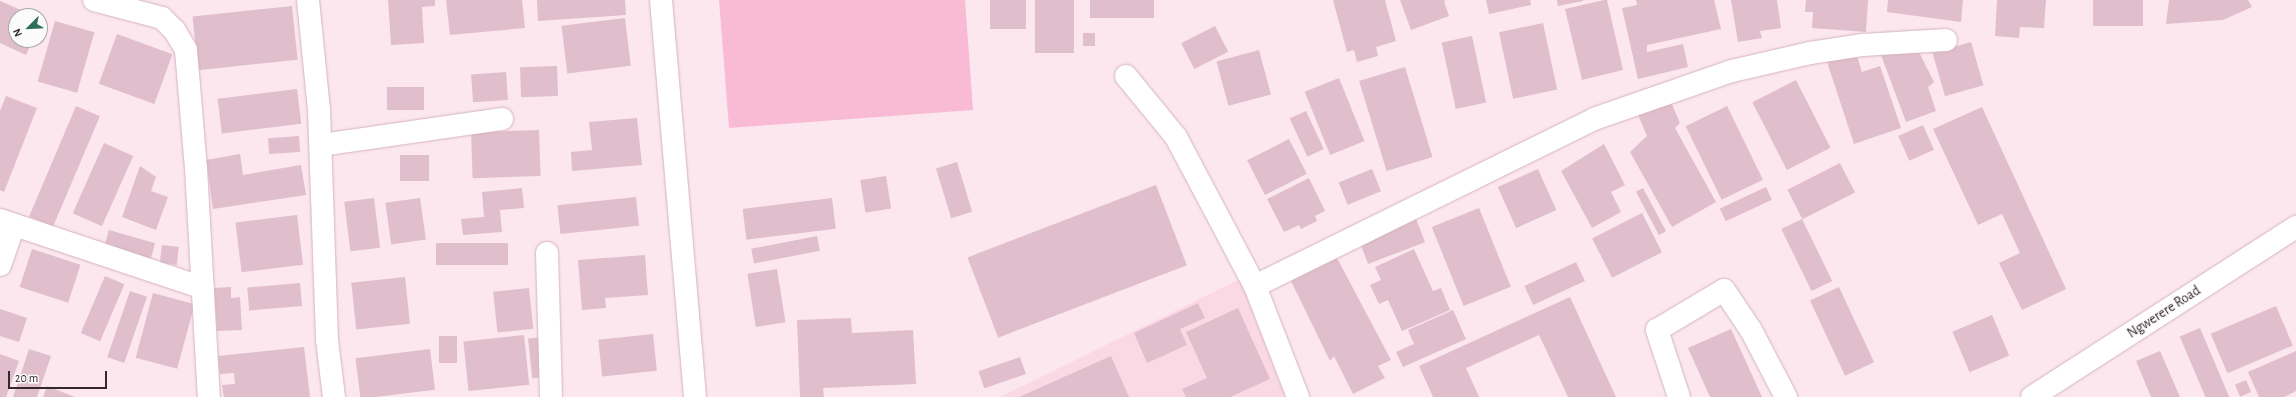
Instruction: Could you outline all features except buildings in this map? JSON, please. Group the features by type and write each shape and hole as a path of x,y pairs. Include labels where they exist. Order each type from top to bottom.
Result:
{"street":[{"path":"94,0 162,18 176,31 186,50 203,288 209,397"},
{"path":"308,0 320,145 327,340 334,397"},
{"path":"661,0 695,397"},
{"path":"1255,286 1594,119 1732,71 1810,53 1863,45 1946,40"},
{"path":"1126,76 1176,137 1255,286 1298,397"},
{"path":"320,145 502,119"},
{"path":"0,264 7,223 203,288"},
{"name":"Ngwerere Road","path":"2032,397 2296,227"},
{"path":"547,253 551,397"},
{"path":"1679,397 1657,330 1724,290 1751,330 1786,397"}],"shaded area":[{"path":"719,0 965,0 973,110 729,128"},
{"path":"1240,279 1285,397 1000,397"}]}
